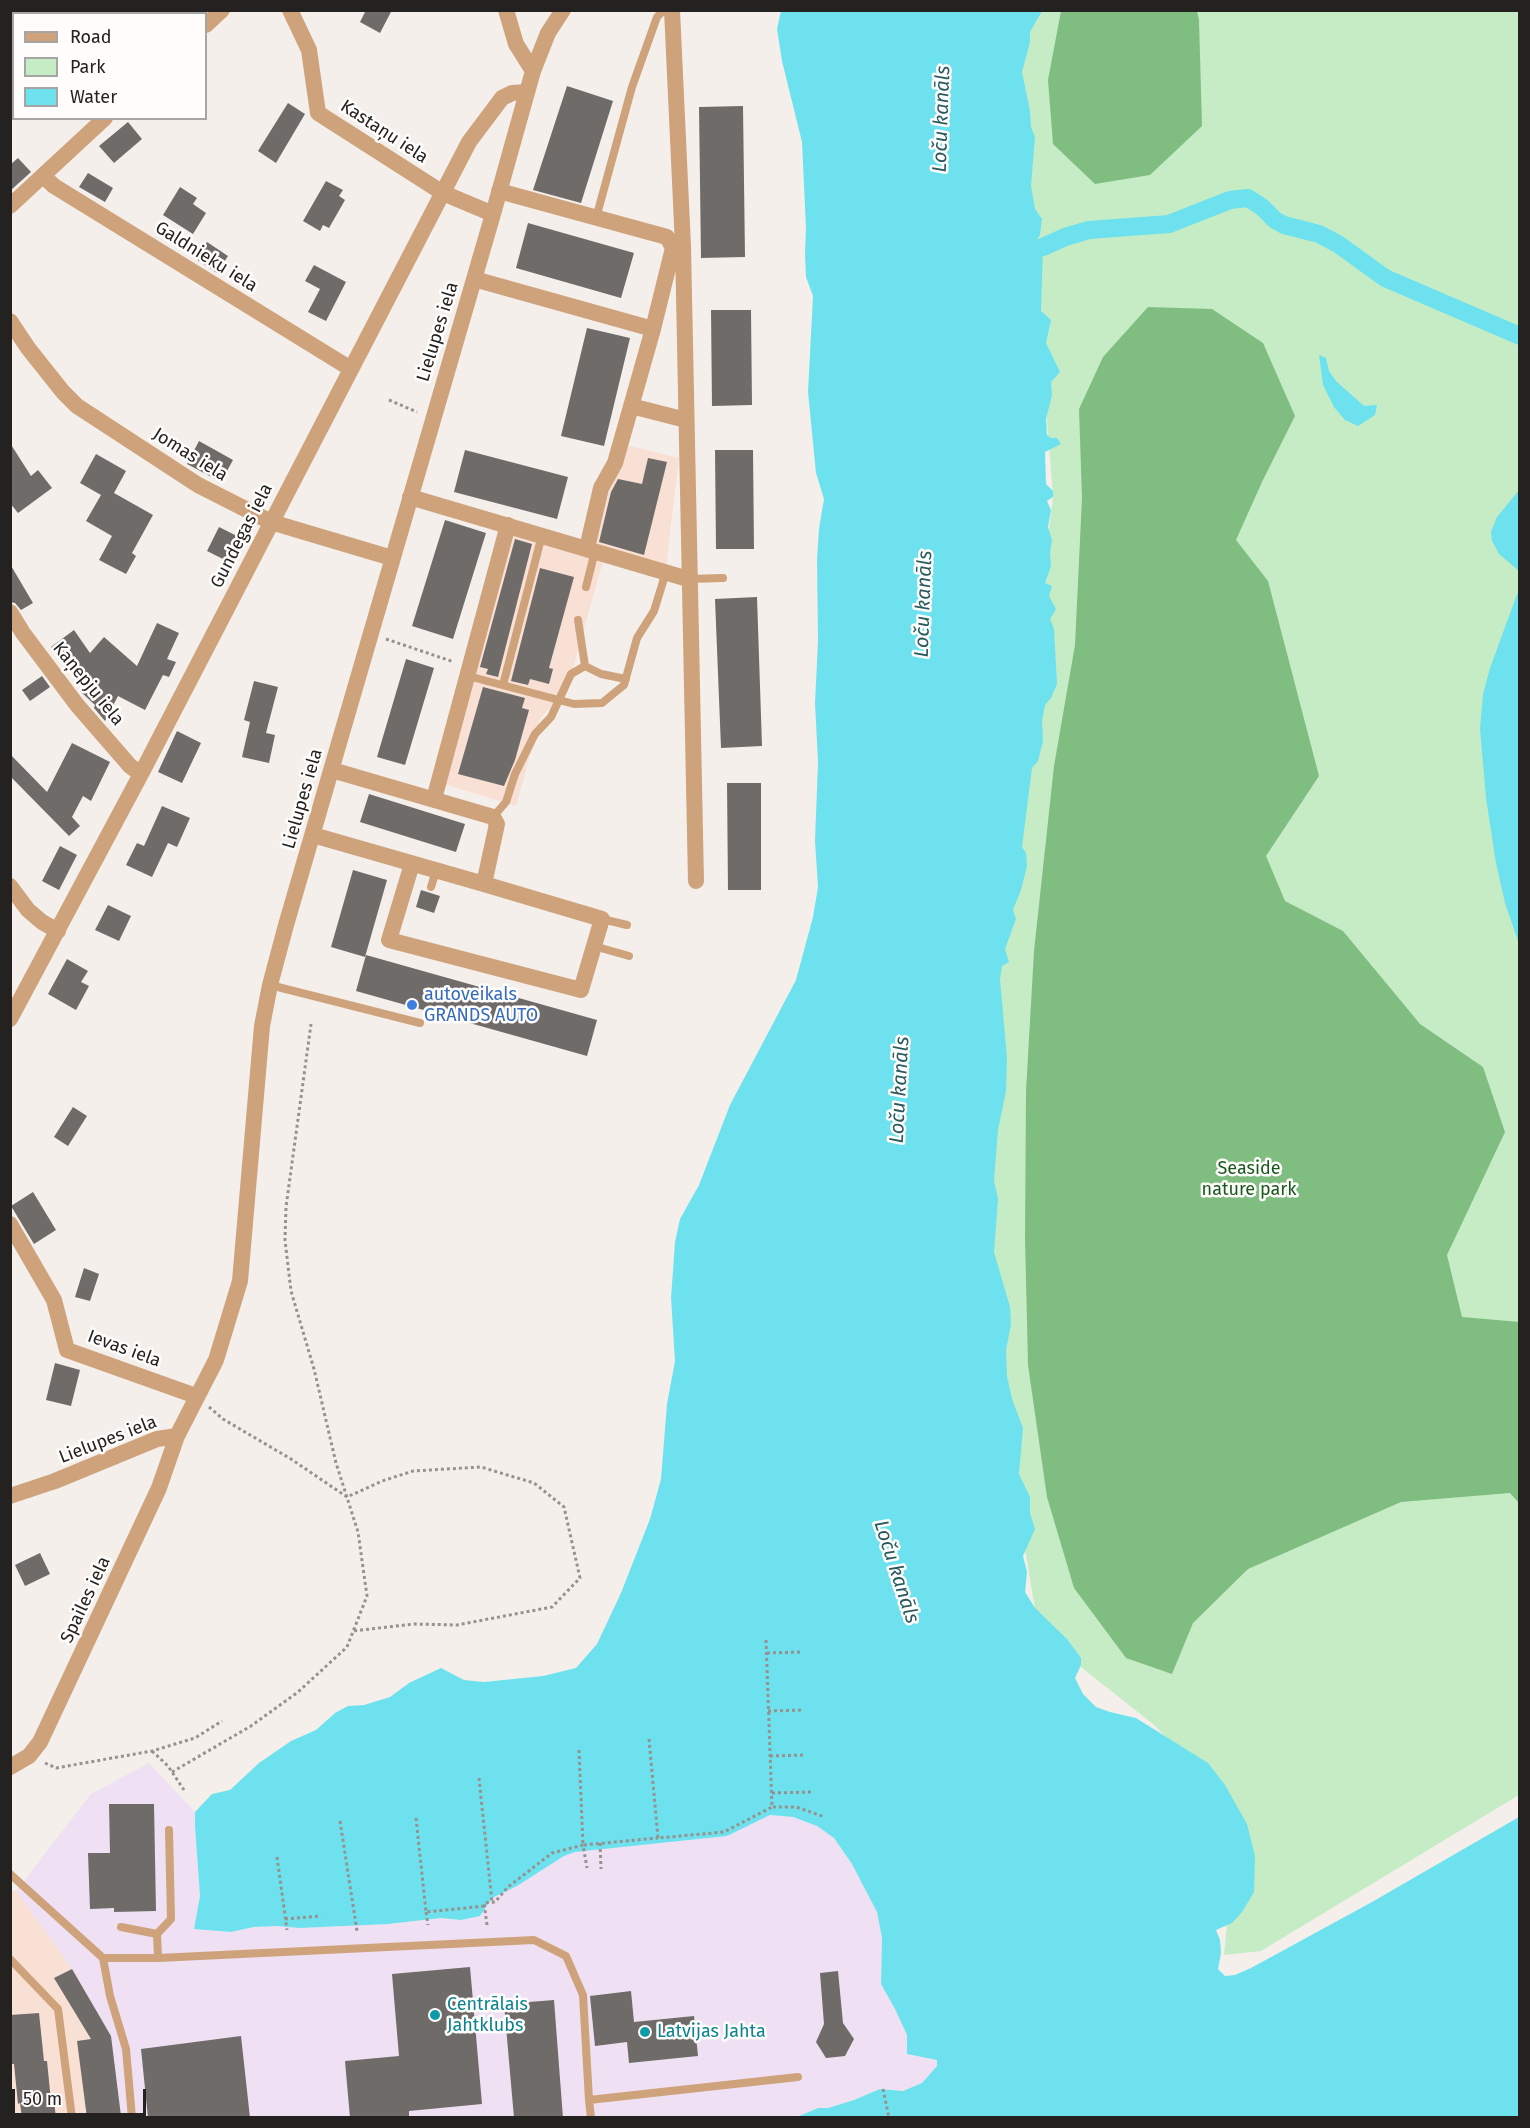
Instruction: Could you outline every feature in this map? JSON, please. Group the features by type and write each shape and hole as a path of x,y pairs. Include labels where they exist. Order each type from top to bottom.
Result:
{"street":[{"path":"207,25 222,10"},
{"name":"Kastaņu iela","path":"290,10 309,50 318,113 442,193 493,214"},
{"path":"506,10 516,44 533,71"},
{"name":"Lielupes iela","path":"10,1497 158,1439 177,1436 216,1360 240,1281 262,1026 270,985 533,71 548,33 563,10"},
{"path":"672,10 678,247 686,420 696,881"},
{"name":"Gundegas iela","path":"10,1019 141,774 469,142 502,98 512,93 527,92"},
{"path":"10,206 103,120"},
{"name":"Galdnieku iela","path":"43,176 54,186 351,369"},
{"path":"500,191 667,237 678,247"},
{"path":"591,549 601,488 615,463 678,247"},
{"path":"474,279 653,329"},
{"name":"Jomas iela","path":"10,321 28,348 77,406 198,485 271,522 392,558"},
{"path":"632,406 686,420"},
{"path":"410,497 688,579"},
{"path":"434,799 508,525"},
{"name":"Kaņepju iela","path":"10,612 77,705 130,766 141,774"},
{"path":"332,770 493,817 497,824 484,884"},
{"path":"313,835 412,864 434,879 484,884 602,919 581,990 389,940 412,864"},
{"path":"10,886 28,910 42,922 58,931"},
{"name":"Ievas iela","path":"10,1224 54,1300 68,1350 196,1396"},
{"name":"Spailes iela","path":"10,1767 29,1756 40,1742 154,1498 177,1436"}],"lane":[{"path":"596,218 632,87 657,16 664,10"},
{"path":"503,685 542,535"},
{"path":"586,587 591,549"},
{"path":"469,672 503,685 574,704 602,703 624,685 636,638 654,611 666,572"},
{"path":"688,579 723,578"},
{"path":"578,620 585,666"},
{"path":"585,666 601,674 626,679"},
{"path":"493,817 506,802 515,774 535,734 551,717 571,674 585,666"},
{"path":"602,919 627,925"},
{"path":"594,946 629,956"},
{"path":"270,985 420,1023"},
{"path":"158,1958 158,1934 171,1919 169,1830"},
{"path":"10,1874 103,1958 110,1996 126,2049 132,2118"},
{"path":"121,1927 158,1934"},
{"path":"103,1958 158,1958 534,1940 566,1956 583,1995 591,2118"},
{"path":"10,1959 58,2009 72,2118"},
{"path":"589,2100 798,2077"},
{"path":"10,2110 12,2118"}],"path":[{"path":"389,400 432,419"},
{"path":"370,634 469,672"},
{"path":"172,1772 251,1726 298,1692 347,1647 367,1596 358,1532 336,1463 314,1369 291,1291 285,1240 286,1207 311,1024"},
{"path":"196,1396 223,1419 291,1459 347,1497"},
{"path":"347,1497 382,1481 413,1471 481,1467 534,1483 564,1507 580,1578 552,1607 457,1625 414,1624 353,1631"},
{"path":"766,1640 772,1807"},
{"path":"767,1653 803,1652"},
{"path":"768,1711 804,1710"},
{"path":"29,1756 56,1768 152,1751 195,1738 222,1721"},
{"path":"650,1739 658,1838"},
{"path":"579,1750 587,1868"},
{"path":"152,1751 172,1772 184,1790"},
{"path":"770,1756 806,1755"},
{"path":"479,1778 492,1902"},
{"path":"772,1793 811,1792"},
{"path":"487,1925 484,1903 495,1902 508,1887 552,1853 600,1843 724,1832 772,1807 796,1807 825,1817"},
{"path":"416,1818 428,1925"},
{"path":"340,1821 357,1931"},
{"path":"600,1843 601,1869"},
{"path":"278,1857 287,1930"},
{"path":"426,1912 485,1906"},
{"path":"285,1919 321,1916"},
{"path":"883,2089 889,2118"}],"shaded area":[{"path":"626,445 679,458 666,567 593,544 607,487"},
{"path":"512,533 603,561 568,686 540,719 516,806 444,784"},
{"path":"149,1763 195,1812 200,1896 194,1928 205,1930 231,1932 254,1927 300,1928 388,1924 441,1918 461,1920 480,1916 492,1898 517,1886 564,1856 575,1852 727,1836 770,1815 793,1817 817,1826 834,1838 852,1864 877,1911 882,1938 881,1984 907,2035 907,2054 937,2060 937,2066 922,2083 903,2091 880,2089 854,2100 828,2108 818,2108 797,2117 87,2117 109,2033 72,1969 16,1891 91,1794"},
{"path":"16,1891 72,1969 109,2033 87,2117 11,2118 10,1892"}],"green space":[{"name":"Seaside nature park","path":"1019,10 1519,11 1519,1795 1261,1951 1224,1955 1238,1810 1153,1724 1039,1634 976,1251 981,1062 1053,497 1016,29"},
{"path":"1061,11 1197,11 1202,126 1150,175 1095,184 1053,144 1048,80"},
{"path":"1148,307 1212,309 1263,343 1295,416 1236,540 1268,581 1319,776 1266,856 1285,901 1343,931 1420,1024 1483,1067 1505,1132 1447,1255 1462,1317 1520,1322 1519,1503 1510,1493 1401,1502 1248,1569 1193,1623 1172,1674 1126,1658 1074,1588 1047,1497 1028,1365 1025,1238 1026,1091 1034,951 1054,766 1075,645 1082,498 1079,409 1103,357"}],"water":[{"name":"Loču kanāls","path":"781,11 1042,11 1030,32 1030,42 1022,72 1031,127 1035,137 1031,186 1035,209 1042,219 1040,235 1037,239 1043,247 1041,311 1051,320 1046,343 1060,372 1051,382 1052,395 1046,419 1047,435 1057,438 1061,444 1045,452 1046,484 1053,491 1053,497 1047,501 1051,510 1048,527 1052,540 1051,566 1045,583 1052,586 1049,596 1056,609 1050,619 1054,629 1057,684 1045,705 1042,721 1043,741 1038,761 1032,768 1022,847 1026,853 1027,866 1013,910 1016,919 1005,949 1009,962 1002,966 1000,979 1007,1058 1006,1091 998,1130 994,1180 998,1199 994,1252 1010,1307 1011,1324 1006,1350 1007,1376 1012,1399 1023,1428 1019,1474 1030,1497 1030,1513 1035,1529 1023,1556 1027,1572 1025,1592 1035,1608 1067,1639 1081,1658 1081,1665 1075,1678 1083,1694 1096,1707 1136,1718 1208,1763 1225,1785 1247,1824 1255,1856 1254,1892 1232,1923 1216,1930 1221,1953 1218,1969 1225,1976 1235,1975 1251,1968 1372,1902 1519,1817 1519,2117 797,2117 818,2108 828,2108 854,2100 880,2089 903,2091 922,2083 937,2066 937,2060 907,2054 907,2035 881,1984 882,1938 877,1912 852,1864 834,1838 817,1826 793,1817 770,1815 727,1836 575,1852 564,1856 517,1886 492,1898 480,1916 461,1920 441,1918 388,1924 300,1928 254,1927 231,1932 194,1929 200,1896 195,1812 212,1794 230,1790 259,1763 291,1741 316,1730 335,1713 348,1706 364,1705 390,1697 409,1683 441,1668 464,1680 484,1682 543,1676 576,1668 597,1644 621,1593 650,1519 661,1479 667,1404 675,1361 671,1298 675,1242 680,1219 699,1185 730,1105 796,980 813,917 818,887 815,841 818,762 815,703 818,641 817,559 824,499 816,473 808,392 813,296 806,277 802,142 782,61 777,29"},
{"path":"1319,355 1326,358 1329,371 1336,381 1364,406 1377,405 1375,415 1358,426 1345,420 1334,407 1323,385"},
{"path":"1519,490 1519,571 1499,554 1492,541 1491,532 1497,517"},
{"path":"1519,589 1519,944 1505,903 1496,863 1486,798 1480,729 1483,694 1490,668"}],"building":[{"path":"366,10 392,10 380,33 360,22"},
{"path":"567,86 613,101 581,203 533,190"},
{"path":"288,103 305,114 276,163 258,151"},
{"path":"743,106 745,257 701,258 699,107"},
{"path":"128,122 142,139 114,163 99,146"},
{"path":"18,158 31,172 10,191 10,165"},
{"path":"88,173 113,188 105,202 79,187"},
{"path":"326,181 343,190 339,196 345,200 329,228 323,225 320,231 303,221"},
{"path":"180,187 197,198 193,204 206,213 193,234 163,215"},
{"path":"528,223 634,253 621,298 516,268"},
{"path":"207,242 228,256 217,273 196,259"},
{"path":"314,265 346,282 326,321 308,312 320,289 305,281"},
{"path":"711,310 751,310 752,405 712,406"},
{"path":"587,328 630,338 604,446 561,436"},
{"path":"199,441 233,460 221,482 187,464"},
{"path":"10,443 31,476 38,470 52,488 18,513 10,503"},
{"path":"465,450 568,477 557,519 454,492"},
{"path":"715,450 753,450 754,549 716,549"},
{"path":"96,454 126,471 114,493 153,515 132,553 136,556 126,574 99,560 112,536 86,521 101,495 80,483"},
{"path":"648,458 667,462 644,555 599,542 611,492 618,479 642,484"},
{"path":"445,520 486,533 453,639 412,626"},
{"path":"219,527 239,537 227,561 207,551"},
{"path":"515,539 532,544 498,677 486,674 488,669 480,667"},
{"path":"10,564 33,603 21,610 15,603 10,602"},
{"path":"540,568 574,577 549,668 553,669 549,684 530,679 528,685 511,681"},
{"path":"757,597 762,746 721,748 715,599"},
{"path":"157,623 179,633 167,659 176,662 169,677 163,675 145,710 118,696 105,721 94,708 95,705 80,691 91,679 70,661 65,665 51,647 74,630 90,653 104,637 137,666"},
{"path":"406,659 434,668 405,765 377,757"},
{"path":"42,676 50,687 30,701 22,690"},
{"path":"254,681 278,687 266,733 275,735 269,763 242,757 250,722 244,720"},
{"path":"483,687 525,698 522,708 529,710 515,760 504,786 458,774"},
{"path":"177,731 201,743 182,783 158,772"},
{"path":"72,743 110,762 91,801 83,796 72,817 80,826 69,836 10,776 10,754 47,792"},
{"path":"727,783 761,783 761,890 728,890"},
{"path":"369,794 465,824 456,852 360,822"},
{"path":"162,806 190,818 177,847 168,843 152,877 126,865 137,843 144,846"},
{"path":"60,846 77,855 59,890 42,881"},
{"path":"353,870 387,880 365,957 331,947"},
{"path":"421,890 440,896 434,913 416,907"},
{"path":"108,905 131,916 119,941 95,930"},
{"path":"366,955 597,1020 587,1056 356,991"},
{"path":"67,959 88,971 81,982 89,986 76,1010 48,994"},
{"path":"73,1107 87,1116 68,1146 54,1137"},
{"path":"33,1192 56,1230 34,1244 11,1206"},
{"path":"84,1268 99,1274 90,1301 75,1297"},
{"path":"55,1363 80,1370 71,1406 46,1400"},
{"path":"40,1553 50,1574 25,1586 15,1565"},
{"path":"109,1804 154,1804 156,1911 114,1912 114,1908 90,1909 88,1853 110,1853"},
{"name":"Centrālais Jahtklubs","path":"470,1967 482,2104 409,2111 409,2118 350,2118 345,2061 399,2056 392,1974"},
{"path":"72,1969 111,2036 121,2116 87,2118 77,2041 91,2039 54,1978"},
{"path":"838,1971 843,2023 854,2039 845,2056 826,2058 816,2042 824,2024 820,1973"},
{"name":"Latvijas Jahta","path":"631,1991 634,2022 694,2016 698,2056 629,2063 627,2042 595,2046 590,1996"},
{"path":"554,2000 563,2118 514,2118 504,2004"},
{"path":"39,2013 44,2061 47,2061 51,2101 54,2101 56,2118 22,2118 20,2103 18,2104 14,2064 10,2064 10,2015"},
{"path":"241,2036 250,2118 148,2118 141,2049"}],"waterway":[{"path":"1020,251 1043,247 1089,230 1169,224 1230,200 1248,198 1284,225 1319,234 1338,244 1385,278 1520,336"}],"place":[{"name":"autoveikals GRANDS AUTO","path":"412,1005"},
{"name":"Centrālais Jahtklubs","path":"435,2015"},
{"name":"Latvijas Jahta","path":"645,2032"}]}
